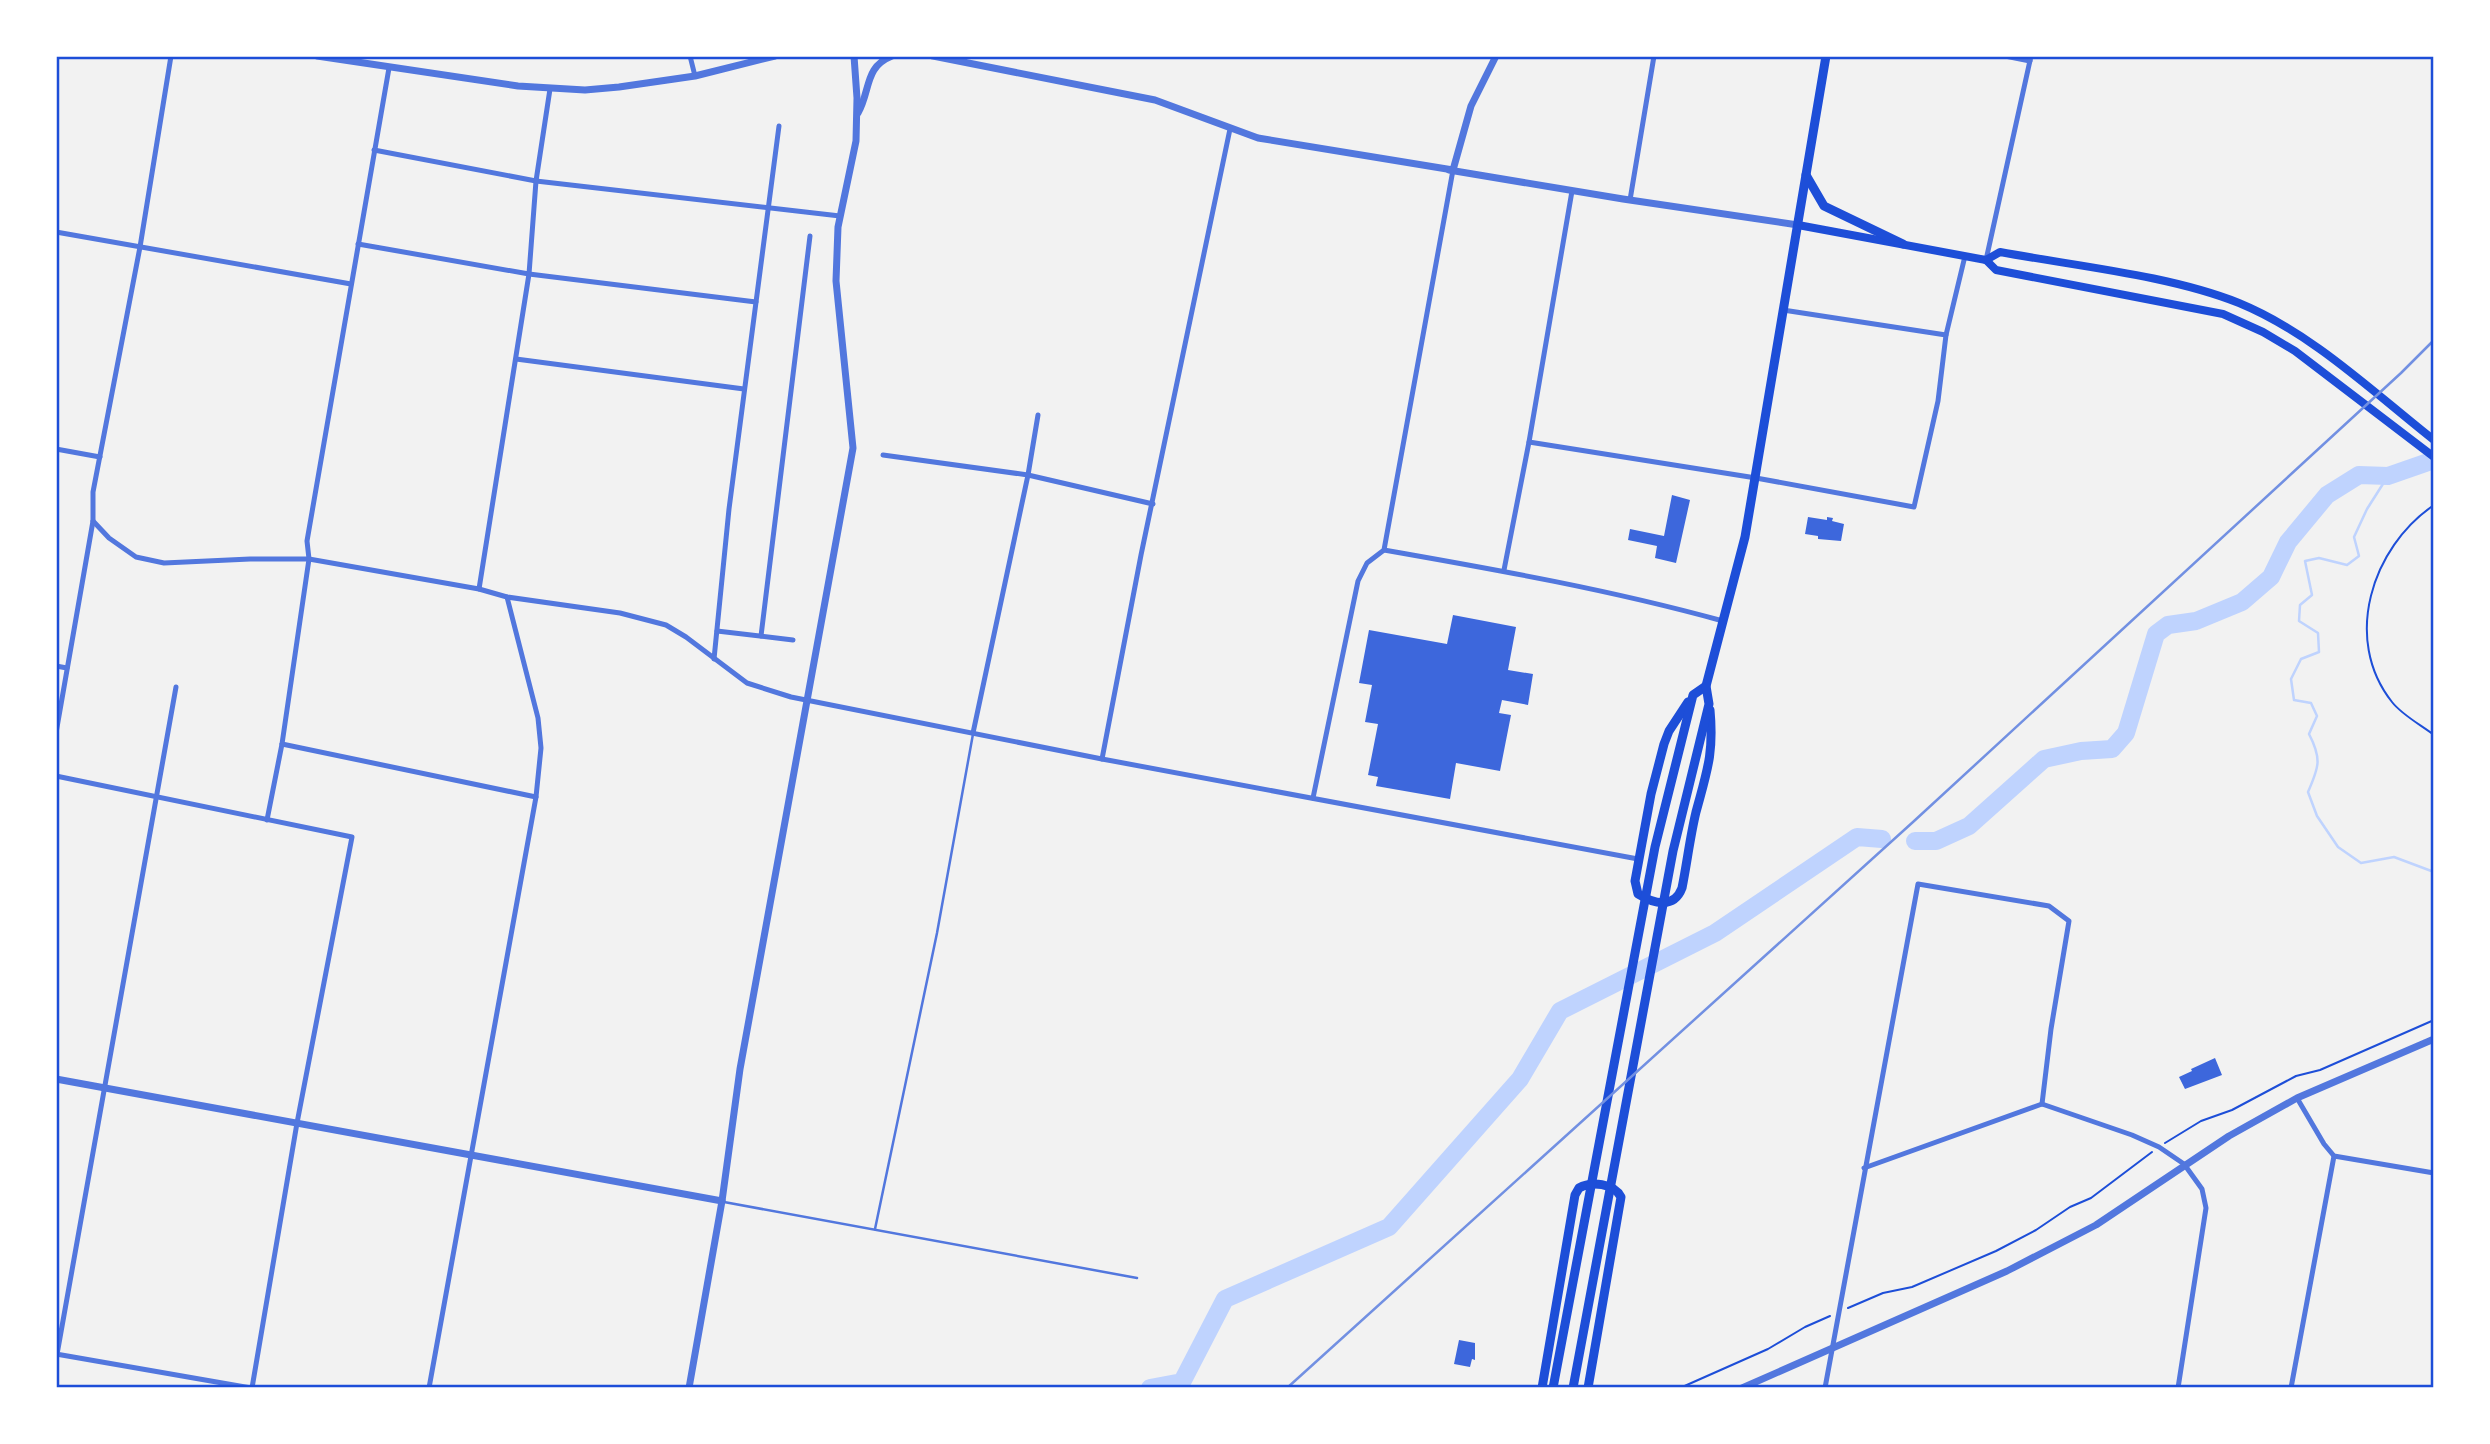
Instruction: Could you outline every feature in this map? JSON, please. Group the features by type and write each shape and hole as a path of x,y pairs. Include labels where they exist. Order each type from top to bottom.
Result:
{"main road":[{"path":"1706,687 1693,695 1669,731 1664,744 1635,881 1639,894 1644,898 1666,903 1679,897 1696,814 1710,766 1713,740 1706,687 1738,565 1756,478 1826,56"},
{"path":"1806,175 1824,206 1903,244"},
{"path":"1798,225 1986,260 1996,270 2223,314 2263,332 2295,351 2434,457"},
{"path":"1986,260 2000,252 2188,287 2239,303 2302,337 2434,440"},
{"path":"1553,1388 1655,847 1693,695"},
{"path":"1573,1388 1673,850 1709,704"},
{"path":"1542,1388 1575,1195 1579,1188 1591,1184 1618,1190 1621,1197 1588,1388"}],"street":[{"path":"56,733 93,521 93,492 140,247 171,56"},
{"path":"317,56 550,89 619,87 695,76 775,56"},
{"path":"690,56 695,76"},
{"path":"689,1388 722,1201 740,1069 853,448 836,281 840,216 856,141 854,56"},
{"path":"856,116 864,102 873,69 892,56"},
{"path":"933,56 1156,100 1230,130 1284,143 1798,225"},
{"path":"1384,551 1454,170 1471,106 1496,56"},
{"path":"1630,200 1654,56"},
{"path":"1986,260 2031,59 2005,56"},
{"path":"267,820 282,744 309,559 307,541 388,68"},
{"path":"479,589 529,274 536,181 550,89"},
{"path":"714,659 729,509 779,126"},
{"path":"1102,760 1230,130"},
{"path":"374,150 536,181 840,216"},
{"path":"1504,570 1572,191"},
{"path":"56,232 351,284"},
{"path":"761,636 810,236"},
{"path":"358,244 529,274 756,302"},
{"path":"1529,442 1756,478 1914,508 1938,401 1946,335 1965,256"},
{"path":"1783,310 1946,335"},
{"path":"516,359 744,389"},
{"path":"973,733 1028,475 1038,415"},
{"path":"56,449 100,457"},
{"path":"883,456 1028,475 1153,504"},
{"path":"93,521 109,538 136,557 164,563 309,559 479,589 507,597 620,613 666,625 747,683 806,700 1102,760 1638,859"},
{"path":"1313,798 1358,581 1367,563 1384,551 1504,570 1645,600 1723,621"},
{"path":"429,1388 536,797 541,748 538,718 507,597"},
{"path":"717,631 793,640"},
{"path":"56,666 67,668"},
{"path":"56,776 156,796 352,837 297,1123 251,1388 56,1356 105,1088 156,796 176,687"},
{"path":"282,744 536,797"},
{"path":"1825,1388 1918,884 2049,906 2069,921 2050,1028 2042,1104"},
{"path":"1742,1388 2042,1254 2096,1225 2184,1164 2297,1098 2434,1039"},
{"path":"56,1080 722,1201"},
{"path":"2297,1098 2334,1156 2434,1173"},
{"path":"1864,1168 2042,1104 2132,1135 2159,1147 2184,1164 2202,1189 2206,1208 2178,1388"},
{"path":"2291,1388 2334,1156"}],"lane":[{"path":"876,1229 939,920 973,733"},
{"path":"722,1201 1137,1278"}],"path":[{"path":"2434,505 2410,524 2382,564 2366,612 2366,638 2381,687 2394,705 2434,734"},
{"path":"1849,1308 1883,1293"},
{"path":"1680,1388 1768,1349 1805,1327 1827,1318"}],"building":[{"path":"1672,495 1690,500 1676,563 1655,558 1657,546 1628,540 1630,529 1664,536"},
{"path":"1808,517 1827,520 1827,517 1833,518 1832,521 1844,524 1841,541 1818,539 1818,536 1805,534"},
{"path":"1453,615 1516,627 1508,670 1533,674 1528,705 1502,700 1499,713 1511,715 1500,771 1456,763 1450,799 1376,786 1378,777 1368,775 1378,724 1365,722 1372,685 1359,683 1369,630 1447,644"},
{"path":"2215,1058 2222,1075 2185,1089 2179,1077"},
{"path":"1459,1340 1475,1343 1475,1360 1472,1359 1470,1367 1454,1364"}],"waterway":[{"path":"1915,841 1936,841 1969,826 2044,759 2081,751 2112,749 2126,733 2156,634 2168,625 2196,621 2242,602 2271,577 2288,542 2327,495 2359,475 2388,476 2434,460"},
{"path":"2388,476 2367,509 2354,537 2359,556 2347,565 2319,558 2305,561 2312,595 2300,605 2299,621 2318,633 2319,652 2301,659 2291,679 2294,700 2311,703 2317,716 2309,734 2318,763 2308,792 2317,816 2338,847 2361,863 2394,857 2434,872"},
{"path":"1150,1388 1182,1382 1225,1299 1389,1227 1520,1079 1560,1011 1715,933 1857,837 1882,839"}],"railway":[{"path":"1287,1388 1913,822 2434,340"}]}
